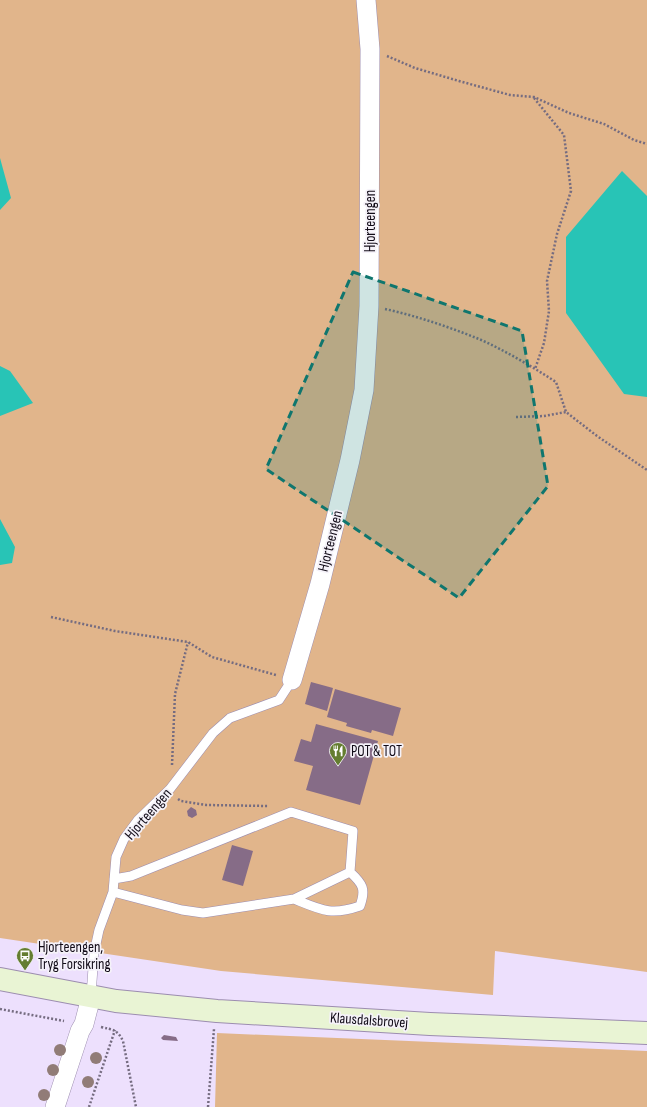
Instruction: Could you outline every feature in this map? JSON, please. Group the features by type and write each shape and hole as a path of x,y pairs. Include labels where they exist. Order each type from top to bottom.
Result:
{"street":[{"name":"Hjorteengen","path":"292,680 320,584 350,460 364,390 369,306 370,49 366,0"},
{"name":"Klausdalsbrovej","path":"0,979 116,1001 217,1011 438,1025 647,1033"},
{"path":"55,1107 80,1031 84,1024 91,997"}],"lane":[{"name":"Hjorteengen","path":"91,997 94,953 99,930 113,892 116,857 124,839 138,820 168,791 213,733 230,718 279,700 292,680"},
{"path":"114,879 131,876 291,812 353,831 350,872 360,882 364,895 360,906 346,911 325,911 294,899"},
{"path":"113,892 182,910 203,913 294,899 350,872"}],"path":[{"path":"370,49 415,68 459,81 510,95 534,97 569,113 604,124 634,140 647,144"},
{"path":"534,97 564,135 571,191 557,234 547,281 549,311 544,343 535,369"},
{"path":"369,306 413,316 479,340 535,369 556,382 566,412 597,436 647,470"},
{"path":"516,417 544,416 566,412"},
{"path":"51,617 115,631 188,642 212,657 292,680"},
{"path":"188,642 175,694 168,791 181,801 206,805 224,804 280,807 291,812"},
{"path":"0,1009 115,1030 120,1034 123,1041 136,1107"},
{"path":"208,1107 212,1040 217,1011"},
{"path":"89,1107 115,1030"}],"highlighted area":[{"path":"353,272 522,331 548,486 459,598 266,469"}],"shaded area":[{"path":"0,0 647,0 647,972 495,951 493,995 221,971 0,938"},
{"path":"0,158 11,198 0,210"},
{"path":"622,171 647,196 647,397 624,394 566,313 566,237"},
{"path":"0,366 10,371 33,403 0,416"},
{"path":"0,519 15,547 12,563 0,565"},
{"path":"217,1033 647,1051 647,1107 215,1107"}],"building":[{"path":"311,682 333,688 327,711 305,704"},
{"path":"335,689 401,708 393,736 372,730 371,733 346,726 347,723 327,717"},
{"path":"316,724 378,741 360,805 306,790 313,766 294,761 301,739 311,742"},
{"path":"191,807 196,810 197,815 192,818 188,816 187,811"},
{"path":"232,845 253,851 243,886 222,880"},
{"path":"24,954 31,955 31,959 24,958"},
{"path":"164,1035 176,1037 178,1041 163,1040 161,1038"}],"place":[{"name":"POT & TOT","path":"338,766"},
{"name":"Hjorteengen, Tryg Forsikring","path":"25,971"}]}
